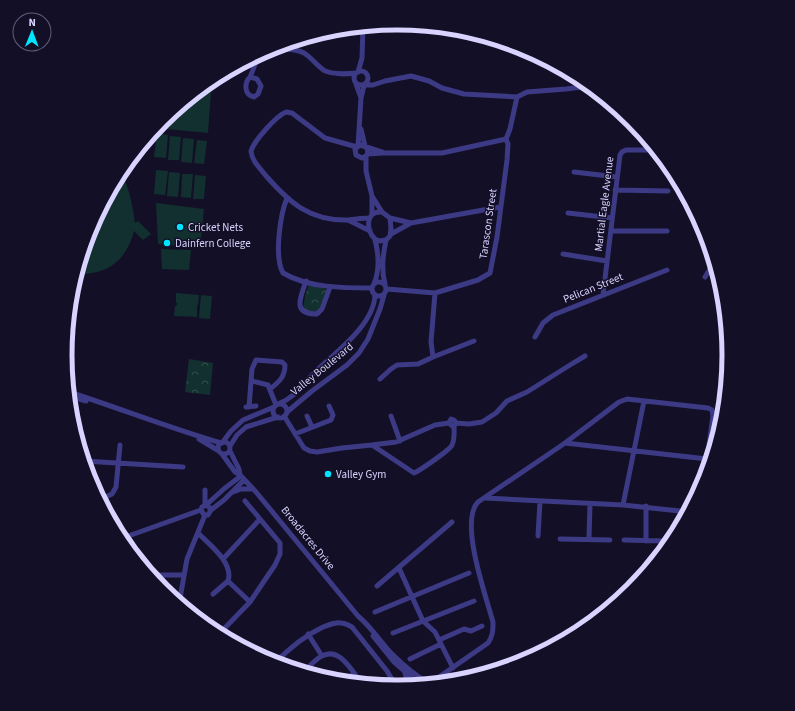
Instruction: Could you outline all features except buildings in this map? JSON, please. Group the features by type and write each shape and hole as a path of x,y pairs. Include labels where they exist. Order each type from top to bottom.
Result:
{"street":[{"path":"363,32 362,58 365,72 369,77 379,83"},
{"path":"288,49 303,52 325,70 343,74 355,81 360,86 373,85 411,76 429,81 442,88 464,94 517,97 527,92 566,90 582,87"},
{"path":"361,98 355,81 362,58"},
{"path":"250,77 256,63"},
{"path":"343,74 365,72"},
{"path":"355,153 360,126 361,98 369,77"},
{"name":"Tarascon Street","path":"386,287 435,293 478,280 490,273 497,237 500,207 508,160 508,146 506,139 510,129 517,97"},
{"path":"382,212 375,212 371,216 348,220 316,215 299,208 287,198 254,161 251,151 271,124 280,115 286,112 292,113 325,138 344,144 366,147 383,153"},
{"path":"360,126 366,147 366,171"},
{"path":"359,158 367,155 383,153 442,153 506,139"},
{"path":"344,144 359,158 366,171 372,196 370,231 375,240 379,266 373,286 375,295 384,295 386,287 382,266 386,240 391,234 411,223 500,207"},
{"name":"Martial Eagle Avenue","path":"603,294 616,177 620,155 622,152 627,150 650,150"},
{"path":"574,172 616,177"},
{"path":"615,190 668,191"},
{"path":"372,196 382,212 390,218 411,223"},
{"path":"287,198 282,211 279,247 279,264 283,273 288,276 330,287 373,286 379,282 386,287"},
{"path":"568,213 612,218"},
{"path":"390,218 391,234"},
{"path":"348,220 370,231"},
{"path":"611,231 667,232"},
{"path":"375,240 386,240"},
{"path":"563,254 607,261"},
{"path":"705,276 711,267"},
{"name":"Pelican Street","path":"535,337 548,317 667,270"},
{"path":"306,281 299,303 301,309 309,313 317,314 321,311 330,287"},
{"path":"433,357 431,342 435,293"},
{"name":"Valley Boulevard","path":"222,443 234,428 243,420 276,406 293,396 314,373 359,330 372,308 375,295"},
{"name":"Valley Boulevard","path":"230,448 240,432 246,427 283,415 347,365 359,353 368,339 384,295"},
{"path":"380,379 397,365 418,364 474,341"},
{"path":"276,406 284,406 283,415 304,448 310,451 317,452 400,441 435,425 482,422 496,413 507,401 527,392 585,356"},
{"path":"256,406 248,407 252,381 252,369 256,360 282,362 285,365 285,372 280,381 270,389"},
{"path":"252,381 267,385 276,406 274,413 283,415"},
{"path":"306,383 312,391"},
{"name":"Broadacres Drive","path":"75,394 193,435 226,443 230,448 242,477"},
{"name":"Broadacres Drive","path":"75,397 97,402"},
{"path":"438,678 488,643 492,638 493,622 472,541 474,508 478,502 624,400 644,400 708,408 712,410 714,416 708,454"},
{"path":"623,505 644,400"},
{"path":"295,434 332,418 333,415 329,406"},
{"path":"307,416 312,427"},
{"path":"391,416 400,441"},
{"path":"372,445 411,472 416,473 451,448 454,439 453,424"},
{"path":"234,428 240,432"},
{"name":"Broadacres Drive","path":"193,435 220,453 235,472 253,489 358,616 402,664 424,679"},
{"path":"222,443 219,446 220,453 227,454 230,448"},
{"path":"564,443 706,459"},
{"path":"105,498 110,496 114,491 117,482 120,445"},
{"path":"90,462 183,467"},
{"path":"127,536 200,510 225,488 242,477"},
{"path":"232,493 242,477"},
{"path":"225,488 232,493"},
{"path":"180,597 190,550 205,515 208,515 211,510 232,493 241,489 253,489"},
{"path":"205,490 206,505 211,510"},
{"path":"485,498 646,506 683,511"},
{"path":"223,629 250,602 275,565 280,554 280,543 245,501"},
{"path":"538,536 540,501"},
{"path":"589,538 590,504"},
{"path":"646,506 646,540"},
{"path":"200,510 202,514 205,515"},
{"path":"223,559 260,519"},
{"path":"377,586 452,522"},
{"path":"198,533 223,559 229,576 228,581 213,594"},
{"path":"560,538 610,540"},
{"path":"624,540 665,541"},
{"path":"398,568 412,596 422,621 435,632 451,669"},
{"path":"375,612 469,573"},
{"path":"157,575 184,575"},
{"path":"228,581 250,602"},
{"path":"394,633 474,601"},
{"name":"Broadacres Drive","path":"358,616 384,650 414,680"},
{"path":"279,658 299,640 308,634 332,624 339,622 345,623 352,627 387,671 392,681"},
{"path":"410,659 464,629 471,631 482,626"},
{"path":"308,634 322,656"},
{"path":"308,669 322,656 337,654 358,678"},
{"path":"447,677 451,669"},
{"path":"405,672 405,681"},
{"path":"350,677 354,673"}],"green space":[{"path":"211,89 208,133 164,129 199,97"},
{"path":"160,133 168,135 166,158 154,157 156,137"},
{"path":"170,136 181,137 179,160 168,160"},
{"path":"183,138 194,139 192,163 181,162"},
{"path":"197,140 207,141 204,164 194,163"},
{"path":"156,170 168,171 165,195 154,194"},
{"path":"169,172 180,173 178,197 167,196"},
{"path":"182,174 193,174 191,198 181,197"},
{"path":"195,175 206,176 204,199 193,199"},
{"path":"124,179 132,204 135,223 138,221 151,234 143,240 134,231 131,242 121,258 106,269 82,274 89,251 106,212"},
{"name":"Cricket Nets","path":"156,203 204,209 200,248 158,244"},
{"path":"161,249 191,250 189,270 162,269"},
{"path":"309,284 328,290 326,300 317,314 308,312 303,308"},
{"path":"176,293 199,295 197,317 174,316 175,306 177,305"},
{"path":"201,295 212,296 210,319 199,318"},
{"path":"189,359 213,363 210,395 185,392"}],"place":[{"name":"Cricket Nets","path":"180,227"},
{"name":"Dainfern College","path":"167,243"},
{"name":"Valley Gym","path":"328,474"}]}
